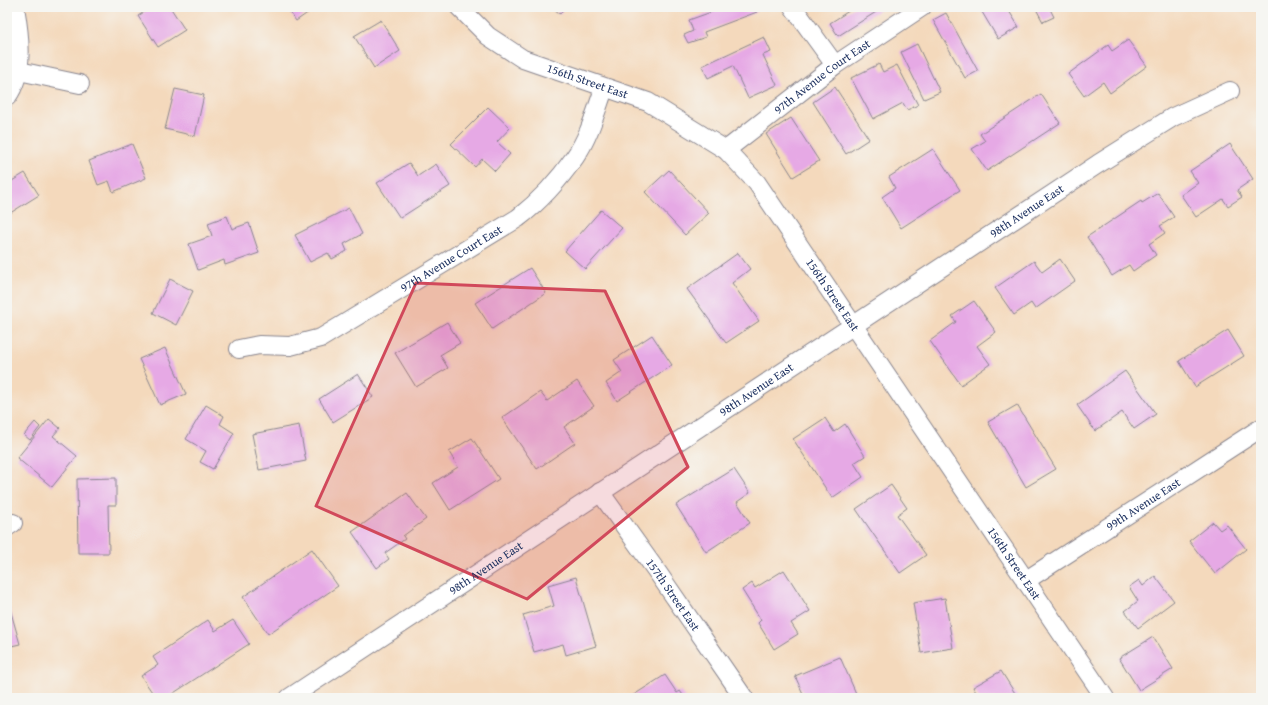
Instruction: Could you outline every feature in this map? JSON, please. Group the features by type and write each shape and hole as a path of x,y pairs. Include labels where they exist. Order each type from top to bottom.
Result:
{"street":[{"path":"7,97 13,89 19,71 20,60 15,7"},
{"name":"156th Street East","path":"459,7 488,36 523,59 604,89 648,102 726,150 757,183 1105,698"},
{"path":"793,7 834,65"},
{"name":"97th Avenue Court East","path":"726,150 834,65 922,7"},
{"path":"19,71 80,84"},
{"name":"97th Avenue Court East","path":"239,349 260,345 290,346 321,338 518,218 539,201 576,156 595,116 604,89"},
{"name":"98th Avenue East","path":"289,698 1098,164 1173,117 1230,91"},
{"name":"99th Avenue East","path":"1025,581 1261,428"},
{"name":"157th Street East","path":"600,492 744,698"}],"highlighted area":[{"path":"416,283 605,291 688,467 527,599 316,506"}],"building":[{"path":"152,7 170,7 185,30 158,47 138,16"},
{"path":"286,7 316,7 296,21"},
{"path":"552,7 565,7 560,14"},
{"path":"725,7 755,7 757,12 704,32 706,37 688,43 684,35 693,31 689,20"},
{"path":"855,7 884,7 838,36 830,23"},
{"path":"979,7 1016,7 1009,11 1019,27 998,39"},
{"path":"1035,7 1049,7 1054,17 1043,22"},
{"path":"946,13 978,71 965,78 933,20"},
{"path":"381,20 400,51 374,68 354,36"},
{"path":"764,37 771,52 763,55 777,85 748,98 733,66 708,78 702,66"},
{"path":"1128,40 1147,66 1110,93 1103,82 1084,96 1068,74 1108,45 1112,51"},
{"path":"917,44 940,92 924,99 901,52"},
{"path":"879,64 883,72 897,65 918,105 907,110 903,103 873,119 851,78"},
{"path":"835,87 869,139 846,154 813,102"},
{"path":"175,89 204,95 195,136 165,129"},
{"path":"1041,94 1060,123 987,171 972,149 985,141 980,134"},
{"path":"488,107 510,128 497,142 510,154 495,171 482,159 475,167 451,144"},
{"path":"791,118 819,161 793,177 766,134"},
{"path":"132,144 146,178 113,192 109,181 98,185 89,161"},
{"path":"1230,144 1253,179 1237,190 1242,197 1228,206 1223,199 1196,217 1181,195 1198,183 1190,171"},
{"path":"933,149 960,190 901,228 882,197 895,188 889,177"},
{"path":"409,163 418,176 436,164 450,186 400,218 377,183"},
{"path":"669,170 709,213 685,235 645,192"},
{"path":"25,173 39,195 7,215 7,184"},
{"path":"1158,193 1174,217 1160,226 1165,233 1149,244 1156,255 1133,271 1129,265 1112,276 1087,237 1141,201 1142,203"},
{"path":"349,208 362,234 344,244 347,251 332,259 328,253 310,262 295,235"},
{"path":"601,210 622,228 585,269 565,251"},
{"path":"227,216 232,229 249,223 259,253 225,265 224,260 198,270 189,244 212,236 208,223"},
{"path":"738,253 750,269 732,283 759,321 726,343 687,289"},
{"path":"1060,259 1075,281 1035,309 1031,303 1014,315 995,288 1034,261 1042,272"},
{"path":"530,268 546,293 492,329 475,303"},
{"path":"170,279 193,291 176,325 153,313"},
{"path":"974,301 996,332 977,346 990,364 961,385 930,341 956,322 952,316"},
{"path":"447,322 460,343 440,355 448,368 416,387 395,353"},
{"path":"1228,330 1244,356 1195,387 1179,361"},
{"path":"652,335 672,365 617,401 606,383 622,372 614,360"},
{"path":"165,348 186,394 160,405 139,359"},
{"path":"1125,371 1156,414 1134,429 1122,412 1095,431 1077,405"},
{"path":"358,374 373,397 333,422 319,399"},
{"path":"577,381 594,406 564,427 575,443 537,469 502,418 540,392 547,401"},
{"path":"206,405 224,416 220,424 234,433 213,469 200,462 206,451 186,439"},
{"path":"1017,405 1056,469 1026,487 988,422"},
{"path":"825,418 834,432 845,424 865,456 854,463 863,477 832,498 793,439"},
{"path":"49,419 60,428 53,436 77,456 52,487 17,458"},
{"path":"35,422 40,427 30,440 24,435"},
{"path":"299,425 306,461 259,470 252,434"},
{"path":"472,438 499,479 450,510 433,483 458,467 449,452"},
{"path":"734,469 750,493 737,502 750,523 706,552 676,505"},
{"path":"116,478 116,505 108,505 109,553 78,553 77,479"},
{"path":"891,485 907,508 897,515 926,555 900,573 856,509"},
{"path":"407,493 426,519 403,536 405,539 385,553 389,559 377,568 352,532"},
{"path":"1213,522 1220,530 1227,525 1246,549 1215,574 1189,541"},
{"path":"312,549 338,586 268,634 243,597"},
{"path":"784,570 810,611 791,623 798,634 774,649 758,623 761,620 742,590 752,583 755,588"},
{"path":"1155,576 1174,601 1138,628 1125,611 1138,601 1129,587 1139,580 1143,586"},
{"path":"576,577 596,646 566,655 563,644 534,652 523,615 554,606 548,585"},
{"path":"945,598 953,648 921,653 913,603"},
{"path":"10,609 20,644 7,647 7,610"},
{"path":"208,620 215,631 233,620 249,644 166,698 156,698 141,676 158,665 153,657"},
{"path":"1153,637 1173,669 1139,690 1119,658"},
{"path":"840,657 858,698 805,698 795,676"},
{"path":"1001,671 1018,698 979,698 973,687"},
{"path":"665,675 677,693 680,691 685,698 629,698"}]}
